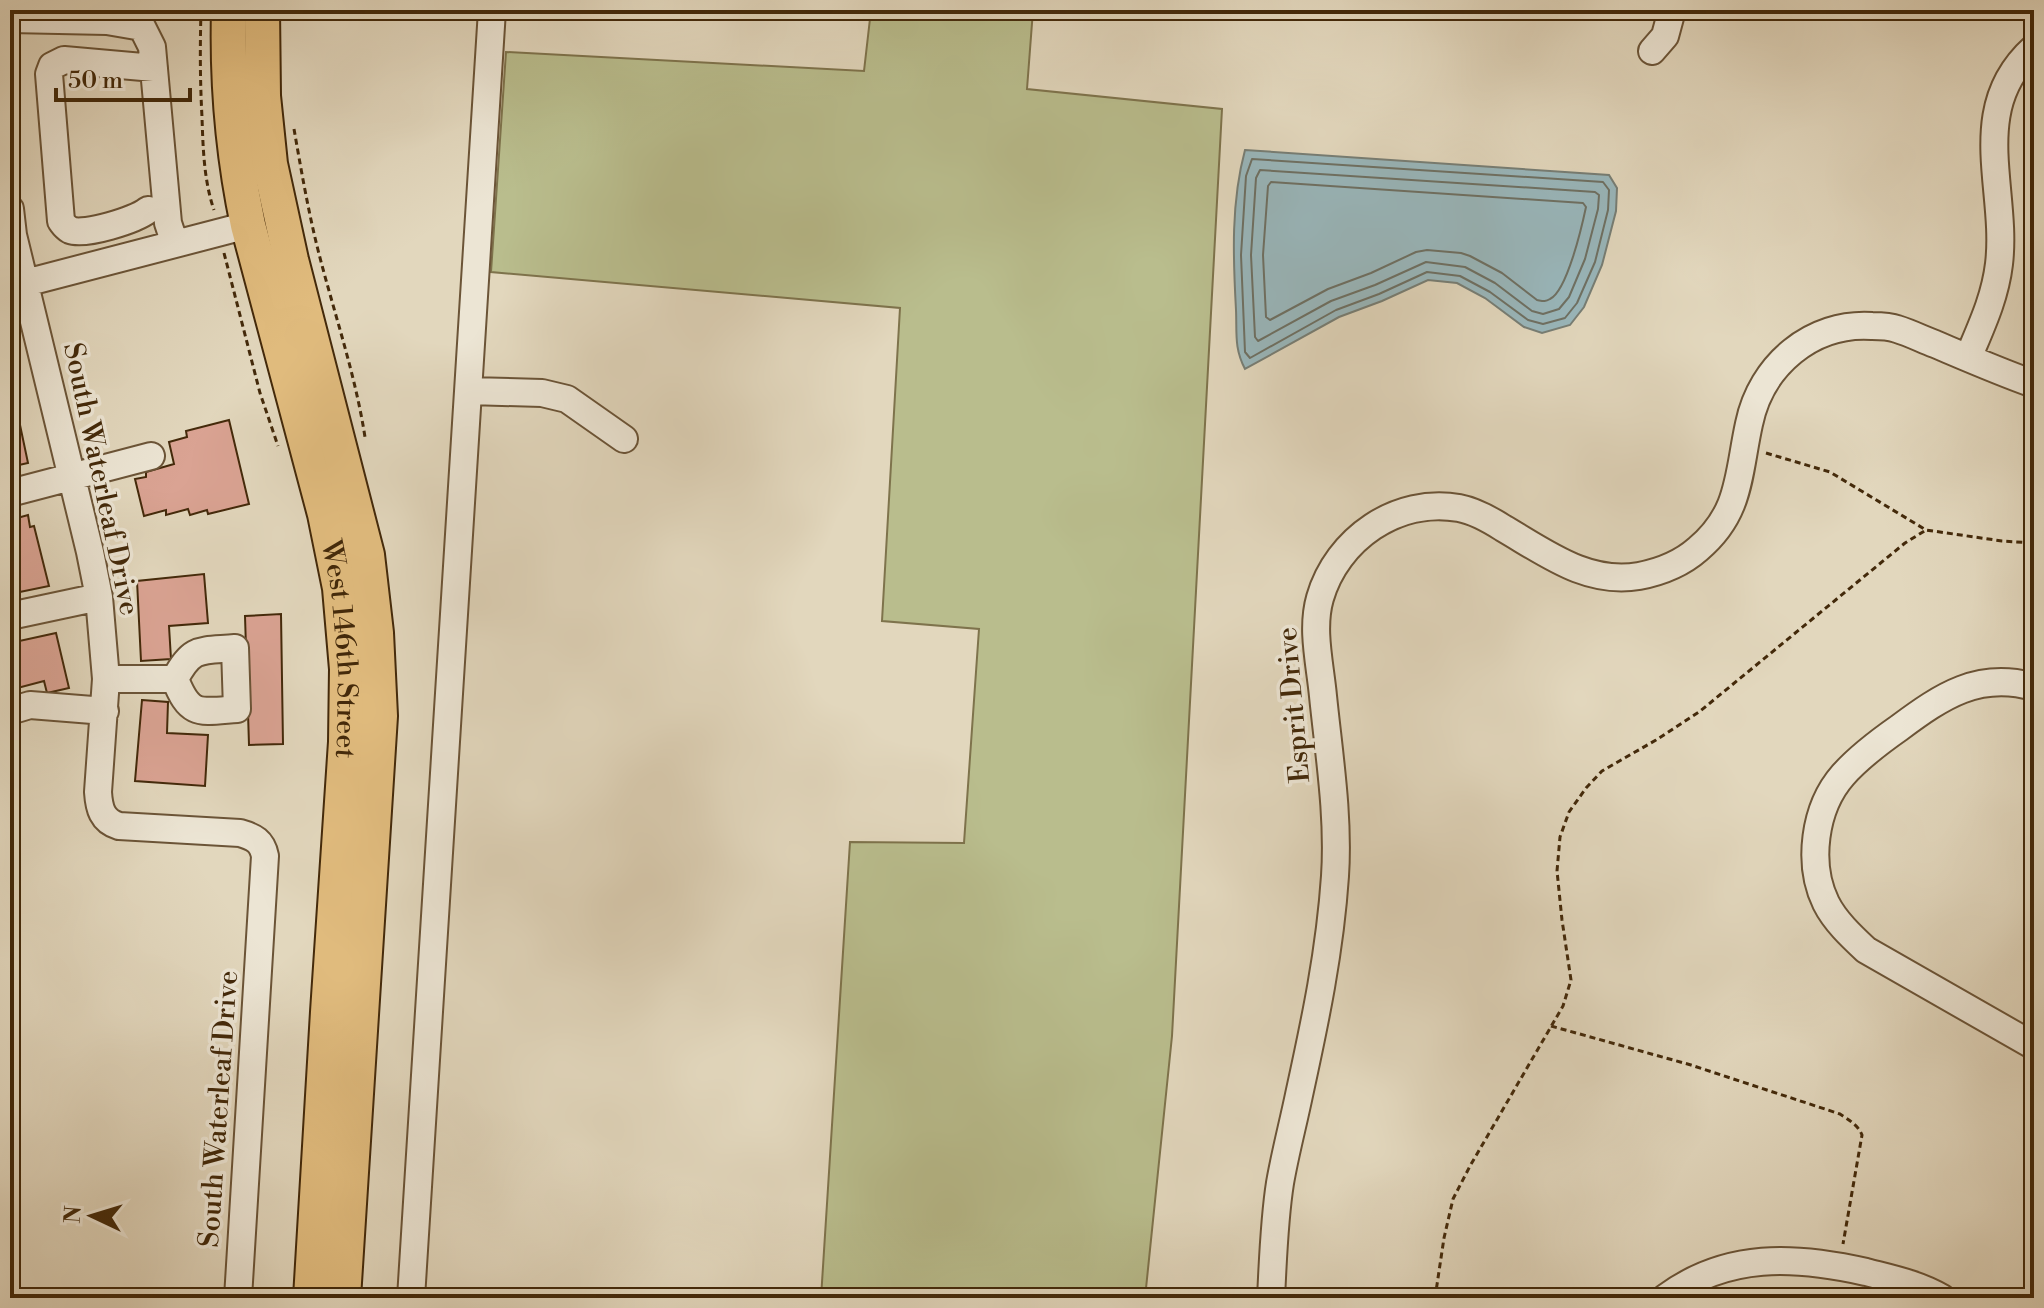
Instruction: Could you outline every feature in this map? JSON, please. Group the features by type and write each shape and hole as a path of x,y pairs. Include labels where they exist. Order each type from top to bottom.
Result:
{"main road":[{"name":"West 146th Street","path":"229,10 228,71 241,192 325,514 340,588 347,669 346,742 311,1298"},
{"name":"West 146th Street","path":"262,10 263,96 270,164 291,260 367,555 376,633 380,716 343,1298"}],"street":[{"path":"411,1298 492,10"},
{"path":"1652,51 1665,36 1672,10"},
{"path":"10,19 108,15 142,27 152,47 154,68 157,208 168,223 175,244"},
{"path":"1968,358 1989,309 1999,262 1993,139 1995,122 2011,77 2034,48"},
{"path":"154,68 64,60 52,66 49,74 61,221 66,228 74,231 99,214 157,208"},
{"name":"South Waterleaf Drive","path":"10,209 18,285 73,477 99,597 106,679 99,806 111,824 240,833 257,839 263,846 265,856 238,1298"},
{"path":"18,285 248,225"},
{"name":"Esprit Drive","path":"1271,1298 1280,1183 1319,1006 1329,943 1335,871 1333,788 1315,626 1319,599 1331,571 1348,546 1368,528 1387,518 1437,506 1460,508 1481,515 1578,571 1624,579 1675,565 1698,549 1729,513 1756,399 1778,363 1814,337 1837,328 1862,325 1893,327 2034,384"},
{"path":"469,391 542,393 567,399 624,439"},
{"path":"10,493 151,456"},
{"path":"10,616 99,597"},
{"path":"106,679 175,679"},
{"path":"2034,687 2001,682 1959,689 1929,706 1887,737 1842,776 1831,792 1818,825 1815,851 1826,903 1844,929 1866,950 2034,1046"},
{"path":"10,711 30,705 105,711"},
{"path":"1665,1298 1700,1277 1746,1263 1771,1260 1839,1267 1910,1283 1942,1298"}],"path":[{"path":"201,10 203,155 209,197 214,209"},
{"path":"225,256 260,393 282,455"},
{"path":"1745,447 1830,472 1926,530 2034,543"},
{"path":"1435,1298 1453,1199 1563,1006 1571,980 1557,871 1560,837 1569,812 1602,771 1699,712 1905,543 1926,530"},
{"path":"1551,1026 1705,1069 1840,1114 1851,1122 1862,1135 1839,1267"}],"green space":[{"path":"871,10 1033,10 1027,89 1222,109 1172,1036 1145,1298 821,1298 850,842 964,843 979,629 882,621 900,308 491,272 506,52 864,71"}],"water":[{"path":"1245,150 1609,175 1617,188 1616,211 1602,265 1584,307 1570,325 1542,333 1524,327 1485,298 1457,283 1428,280 1339,317 1245,369 1237,340 1234,249 1237,189"}],"building":[{"path":"16,406 28,463 10,467 10,407"},
{"path":"229,420 249,504 208,514 207,510 190,515 188,509 166,515 166,510 144,516 135,479 146,477 146,472 174,464 169,442 187,437 186,431"},
{"path":"28,515 30,527 34,526 49,586 10,594 10,520"},
{"path":"204,574 208,623 169,626 171,659 141,661 137,581"},
{"path":"281,614 283,744 249,745 245,616"},
{"path":"56,633 69,688 47,693 44,681 10,690 10,643"},
{"path":"142,700 168,702 167,733 208,735 205,786 135,781"}]}
